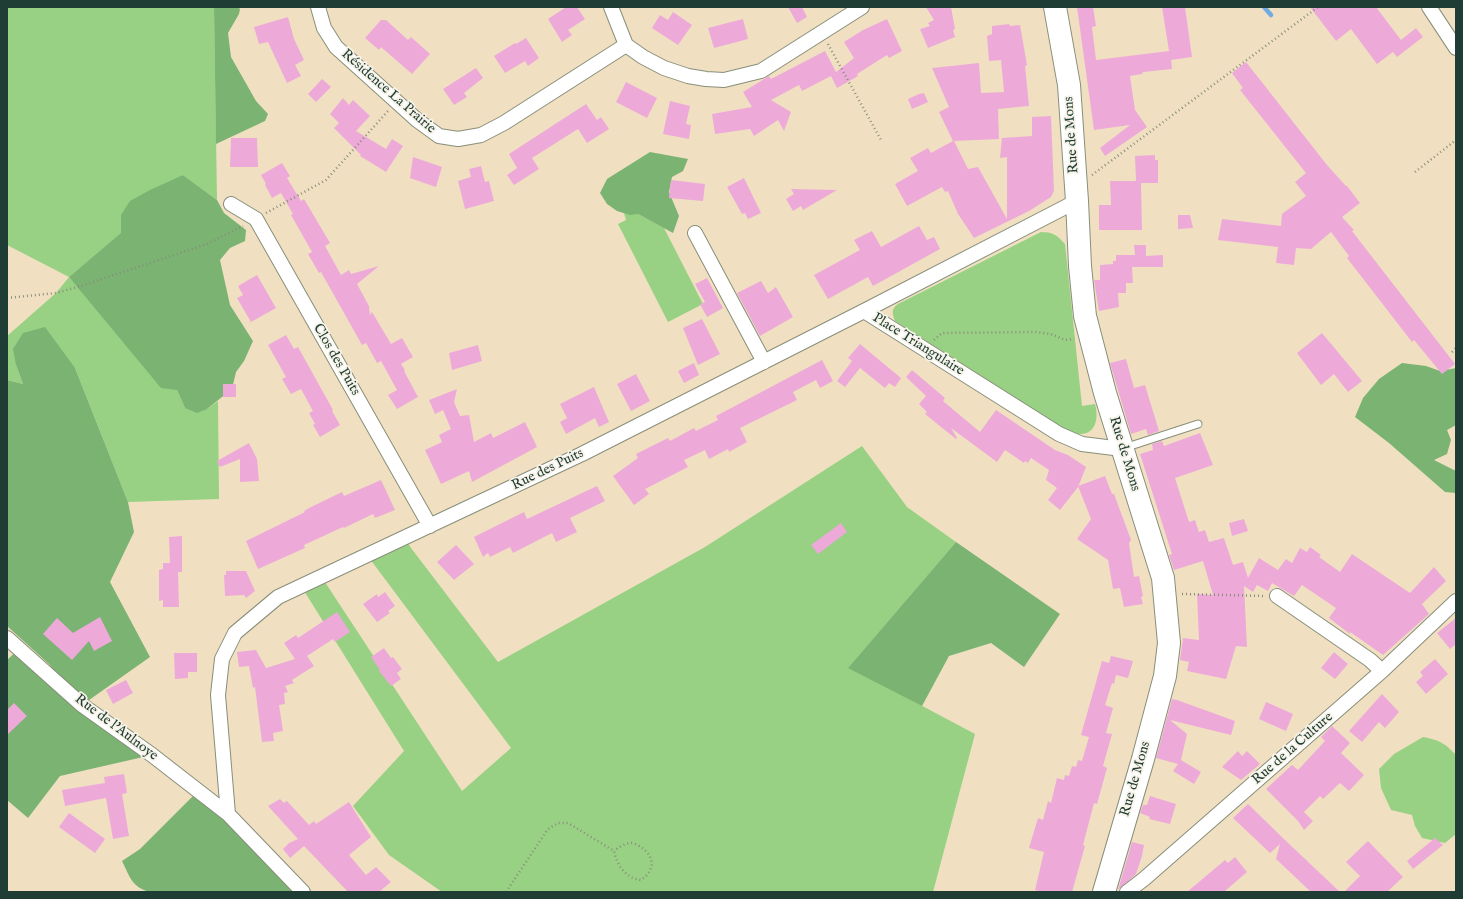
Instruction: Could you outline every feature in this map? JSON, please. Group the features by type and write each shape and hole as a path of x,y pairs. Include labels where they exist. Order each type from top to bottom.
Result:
{"main road":[{"name":"Rue de Mons","path":"1055,7 1068,85 1082,294 1085,316 1122,449 1163,578 1170,643 1165,676 1143,759 1104,892"}],"street":[{"name":"Résidence La Prairie","path":"318,7 324,28 336,47 417,120 439,136 458,139 481,136 504,123 626,45"},
{"path":"611,7 626,45 643,57 664,68 688,76 724,80 761,71 862,7"},
{"path":"1429,7 1456,48"},
{"name":"Place Triangulaire","path":"1076,194 864,311 1059,434 1082,444 1122,449"},
{"name":"Clos des Puits","path":"231,204 256,219 430,526"},
{"path":"695,233 764,362"},
{"name":"Rue des Puits","path":"228,814 218,694 222,659 235,633 278,597 582,454 864,311"},
{"path":"1277,596 1370,660 1382,671"},
{"name":"Rue de la Culture","path":"1127,892 1144,879 1382,671 1456,601"},
{"name":"Rue de l'Aulnoye","path":"7,638 82,705 152,755 228,814 303,892"}],"lane":[{"path":"1122,449 1198,424"}],"path":[{"path":"1076,194 1318,7"},
{"path":"822,32 881,140"},
{"path":"7,298 56,294 207,244 326,180 397,102"},
{"path":"1415,172 1456,140"},
{"path":"924,349 942,333 1036,332 1051,334 1065,340 1091,338"},
{"path":"1452,352 1456,348"},
{"path":"1165,594 1277,596"},
{"path":"506,892 548,829 558,823 568,823 614,850 616,860 621,869 634,880 641,880 647,876 652,861 649,853 636,844 630,843 614,850"}],"green space":[{"path":"7,7 214,7 217,200 183,175 121,215 122,233 69,277 7,245"},
{"path":"214,7 238,7 240,9 239,14 228,33 231,57 256,101 268,114 265,121 216,144"},
{"path":"650,152 688,159 683,171 672,177 669,192 679,216 673,233 638,214 630,215 617,211 607,204 600,193 607,179"},
{"path":"183,175 217,200 224,213 246,230 245,241 230,248 220,260 230,305 253,341 244,361 236,372 232,389 207,409 197,413 185,408 177,390 161,388 69,277 121,233 121,215 130,201"},
{"path":"624,213 638,214 664,228 703,304 668,322 618,224 626,220"},
{"path":"1041,232 1049,233 1060,238 1065,244 1082,406 1095,404 1097,415 1093,429 1085,434 1075,434 1064,429 895,321 893,316 893,309 898,304"},
{"path":"69,277 177,390 185,408 207,409 218,401 219,499 128,502 75,368 16,365 23,384 7,380 7,336 56,293"},
{"path":"45,327 75,368 128,502 134,532 110,582 150,657 82,705 152,755 60,776 28,818 7,800 7,660 19,649 64,688 50,665 7,626 7,380 23,384 16,365 13,349 23,333"},
{"path":"1402,363 1426,366 1440,371 1456,368 1456,425 1447,430 1451,440 1447,454 1434,460 1456,471 1456,493 1445,492 1389,443 1355,417 1363,398 1379,379"},
{"path":"862,446 907,507 956,542 849,667 975,734 933,892 442,892 389,855 353,806 404,751 301,586 321,576 462,791 511,748 367,555 405,538 498,662 705,547"},
{"path":"956,542 1060,614 1024,667 991,643 949,656 922,706 848,668"},
{"path":"1423,737 1433,739 1441,743 1456,755 1456,834 1445,843 1422,838 1415,826 1412,815 1391,810 1381,788 1379,769 1394,754"},
{"path":"198,791 303,892 149,892 138,887 129,876 122,861 140,849"}],"building":[{"path":"566,7 577,7 585,19 568,30 572,35 562,42 548,19"},
{"path":"788,7 802,7 807,17 797,23"},
{"path":"926,7 951,7 955,37 928,48 920,29 930,26 928,23 934,20"},
{"path":"1077,7 1093,7 1096,26 1092,27 1096,60 1169,51 1162,7 1185,7 1192,57 1171,60 1172,69 1143,72 1142,74 1130,76 1135,110 1147,127 1105,156 1100,148 1130,125 1094,130"},
{"path":"1310,7 1376,7 1401,40 1416,28 1423,37 1397,57 1393,52 1377,64 1351,29 1336,41"},
{"path":"673,12 692,25 678,45 652,28 660,15 668,20"},
{"path":"288,17 294,39 304,60 295,65 301,76 287,83 268,42 259,44 254,27"},
{"path":"743,19 748,39 714,48 708,28"},
{"path":"887,19 902,51 889,58 887,55 857,74 858,76 837,88 831,76 802,91 799,85 771,100 791,112 784,131 778,120 754,136 750,129 715,134 712,114 752,107 743,92 769,76 771,79 825,51 836,72 854,58 844,42 863,30"},
{"path":"381,20 386,20 408,40 411,37 430,54 412,74 381,47 379,50 365,38"},
{"path":"1009,24 1010,26 1020,25 1027,65 1025,66 1029,106 998,109 999,139 954,141 968,169 978,167 1007,219 1007,157 1000,158 1002,138 1032,136 1032,117 1051,116 1054,191 1051,197 1029,211 974,238 958,214 948,191 945,192 942,187 907,206 895,184 918,171 910,158 928,148 931,153 953,141 939,112 949,107 932,68 979,63 981,93 1004,92 1001,60 989,61 987,36 992,34 992,26"},
{"path":"526,38 539,58 528,66 525,61 505,73 494,56"},
{"path":"1246,62 1327,165 1347,186 1360,203 1342,217 1354,230 1352,231 1455,364 1442,374 1414,340 1412,342 1347,258 1349,256 1331,232 1311,249 1296,248 1294,265 1276,263 1278,247 1218,240 1222,219 1281,226 1282,214 1306,196 1295,182 1306,173 1240,90 1243,88 1232,73"},
{"path":"476,68 483,78 464,93 467,97 454,105 443,89"},
{"path":"322,79 331,87 316,102 308,94"},
{"path":"626,82 657,98 647,118 616,102"},
{"path":"924,93 928,102 912,109 908,99"},
{"path":"343,98 349,105 353,100 370,116 356,131 386,149 392,139 403,146 386,172 360,156 361,155 334,128 339,123 330,114"},
{"path":"670,101 690,106 686,124 691,125 689,139 663,134"},
{"path":"586,104 597,120 601,117 609,129 587,143 578,129 532,158 539,169 514,185 507,175 517,168 509,154"},
{"path":"231,138 257,138 258,167 230,167"},
{"path":"1155,155 1155,160 1158,160 1158,183 1141,183 1142,230 1099,230 1099,205 1111,205 1110,181 1136,181 1135,156"},
{"path":"413,157 442,167 436,187 410,178"},
{"path":"282,163 290,176 287,178 301,201 304,199 330,243 325,246 341,275 349,270 351,274 379,266 357,284 369,306 370,315 372,312 391,344 402,338 413,357 401,364 418,397 397,409 388,395 397,390 381,361 377,363 366,343 362,345 321,272 319,273 308,254 312,252 291,215 293,214 281,193 272,198 265,185 266,184 261,175"},
{"path":"481,166 485,182 489,181 494,201 465,209 458,181 471,177 469,169"},
{"path":"744,178 761,213 748,219 745,213 742,214 727,187"},
{"path":"671,180 705,184 703,201 669,198"},
{"path":"791,189 837,190 803,210 801,206 793,211 786,199 794,194"},
{"path":"1178,215 1190,215 1193,228 1178,229"},
{"path":"919,226 927,240 934,237 940,249 873,286 868,277 828,299 814,275 860,250 854,240 872,231 881,247"},
{"path":"1134,245 1146,245 1146,256 1163,255 1163,267 1132,267 1133,283 1126,283 1126,293 1118,293 1119,307 1099,311 1094,280 1100,280 1100,265 1113,264 1113,261 1116,261 1116,255 1135,255"},
{"path":"257,275 276,308 251,322 237,298 243,295 238,286"},
{"path":"707,278 723,308 707,317 700,304 705,302 695,284"},
{"path":"761,281 768,293 776,287 793,317 760,336 737,293"},
{"path":"702,319 720,354 698,365 683,328"},
{"path":"1322,333 1362,381 1348,392 1334,374 1321,385 1297,353"},
{"path":"286,335 294,349 298,347 340,425 320,437 313,425 315,424 309,413 313,411 301,389 291,394 282,379 286,377 268,345"},
{"path":"860,344 901,378 895,387 889,383 885,388 860,368 845,387 837,381 852,361 848,358"},
{"path":"478,345 482,361 452,370 449,353"},
{"path":"1126,359 1134,388 1145,385 1159,431 1148,435 1146,429 1131,434 1110,363"},
{"path":"822,360 833,381 820,388 816,380 793,392 797,400 740,428 747,442 729,452 728,449 709,459 705,450 684,460 688,467 645,489 649,494 634,505 613,476 638,458 636,454 668,438 670,441 694,428 696,431 718,420 716,416"},
{"path":"694,363 699,375 684,383 678,371"},
{"path":"912,370 945,398 943,401 980,432 996,410 1055,450 1068,455 1086,467 1078,487 1060,510 1048,500 1057,488 1046,480 1049,470 1031,458 1028,463 1025,461 1024,463 1005,450 997,462 951,428 957,438 956,439 925,414 927,412 919,404 926,396 906,377"},
{"path":"636,374 650,401 631,411 617,384"},
{"path":"223,384 236,384 236,397 223,397"},
{"path":"594,387 609,422 599,427 595,418 566,434 560,422 567,418 560,404"},
{"path":"457,389 454,402 460,416 469,415 474,442 491,433 493,438 525,422 537,447 472,482 469,471 441,484 425,450 442,442 439,435 451,429 443,410 435,414 429,400"},
{"path":"1200,433 1213,465 1175,478 1189,522 1195,520 1199,532 1205,530 1209,542 1224,538 1233,565 1243,562 1248,578 1259,558 1278,570 1286,559 1292,563 1300,548 1307,552 1310,547 1321,555 1319,557 1340,572 1352,554 1410,593 1434,567 1446,581 1422,604 1429,614 1383,655 1350,632 1350,634 1329,618 1336,608 1302,585 1294,596 1272,583 1268,591 1257,585 1253,592 1244,586 1247,647 1236,646 1226,679 1187,671 1189,662 1180,660 1183,638 1199,640 1197,594 1213,595 1203,561 1174,570 1169,555 1172,554 1140,454 1153,450 1152,444 1162,441 1164,446"},
{"path":"249,443 257,459 259,481 240,482 240,459 220,467 217,461"},
{"path":"1105,476 1112,494 1114,494 1131,540 1129,543 1134,577 1139,576 1143,604 1124,607 1120,588 1113,589 1108,560 1077,539 1091,519 1078,486"},
{"path":"381,480 395,510 375,518 373,514 304,545 305,548 258,569 246,541 342,492 344,496"},
{"path":"597,486 605,501 570,518 577,532 556,542 552,533 513,553 510,547 490,557 488,553 483,557 474,537 524,512 527,519"},
{"path":"1244,519 1248,531 1232,536 1229,523"},
{"path":"841,523 847,532 818,554 811,545"},
{"path":"182,536 182,572 178,572 179,607 163,607 163,600 159,601 159,570 163,569 163,563 170,563 169,537"},
{"path":"456,545 474,564 454,580 437,562"},
{"path":"226,571 246,571 255,591 246,598 244,595 225,596 224,575 226,575"},
{"path":"385,592 395,606 388,611 390,613 377,622 363,604 377,594 378,597"},
{"path":"337,612 350,632 335,642 333,639 307,656 314,666 292,680 294,683 285,686 288,692 284,693 285,704 279,705 283,731 273,733 274,741 262,742 255,687 253,688 249,666 239,667 237,652 256,650 266,668 295,659 284,643 296,635 298,638"},
{"path":"100,617 112,641 94,651 89,641 72,660 43,634 57,618 73,633"},
{"path":"1456,618 1456,644 1450,649 1437,633"},
{"path":"384,648 402,669 397,673 401,679 391,686 379,671 380,670 371,657"},
{"path":"1334,652 1348,664 1335,679 1321,668"},
{"path":"174,653 197,653 197,672 188,672 188,678 175,679"},
{"path":"1111,656 1133,661 1128,678 1116,675 1114,684 1112,683 1105,705 1113,708 1106,733 1112,734 1103,766 1107,768 1097,804 1094,803 1083,845 1085,846 1072,892 1043,892 1035,890 1044,852 1029,848 1038,818 1043,820 1048,801 1051,803 1057,778 1064,780 1065,775 1069,776 1072,766 1076,767 1078,760 1082,761 1089,737 1081,735 1102,661 1109,663"},
{"path":"1435,659 1448,674 1426,694 1416,682 1423,676 1420,672"},
{"path":"126,680 133,693 113,704 106,690"},
{"path":"1382,694 1399,712 1385,728 1379,722 1362,742 1349,731"},
{"path":"1172,699 1235,721 1231,735 1170,720 1187,734 1181,760 1201,772 1194,784 1173,771 1178,764 1156,758"},
{"path":"1266,702 1293,714 1286,731 1259,719"},
{"path":"14,703 27,716 7,735 7,710"},
{"path":"1332,726 1350,743 1341,753 1364,775 1349,791 1340,783 1323,799 1320,796 1304,812 1313,821 1304,830 1298,821 1266,789 1292,765 1298,770 1325,741 1321,737"},
{"path":"1238,751 1242,756 1247,751 1260,764 1241,780 1222,767"},
{"path":"124,774 127,793 122,794 129,836 113,839 106,798 65,806 62,790 105,783 104,777"},
{"path":"1150,796 1176,804 1170,824 1149,819 1150,817 1140,813 1143,805 1147,805"},
{"path":"280,799 284,803 287,801 309,825 314,821 316,824 349,802 371,837 349,855 366,875 376,867 391,882 379,892 348,892 304,846 290,858 283,849 289,843 298,839 268,806"},
{"path":"1248,804 1340,892 1311,892 1276,859 1280,844 1270,853 1233,818"},
{"path":"69,813 105,839 95,853 59,827"},
{"path":"1435,838 1443,845 1413,869 1407,861"},
{"path":"1368,841 1403,877 1387,892 1344,892 1360,876 1346,862"},
{"path":"1132,842 1144,845 1142,856 1136,874 1118,890"},
{"path":"1235,857 1247,872 1224,892 1187,892 1225,860 1228,863"}],"waterway":[{"path":"1264,7 1271,15"}]}
